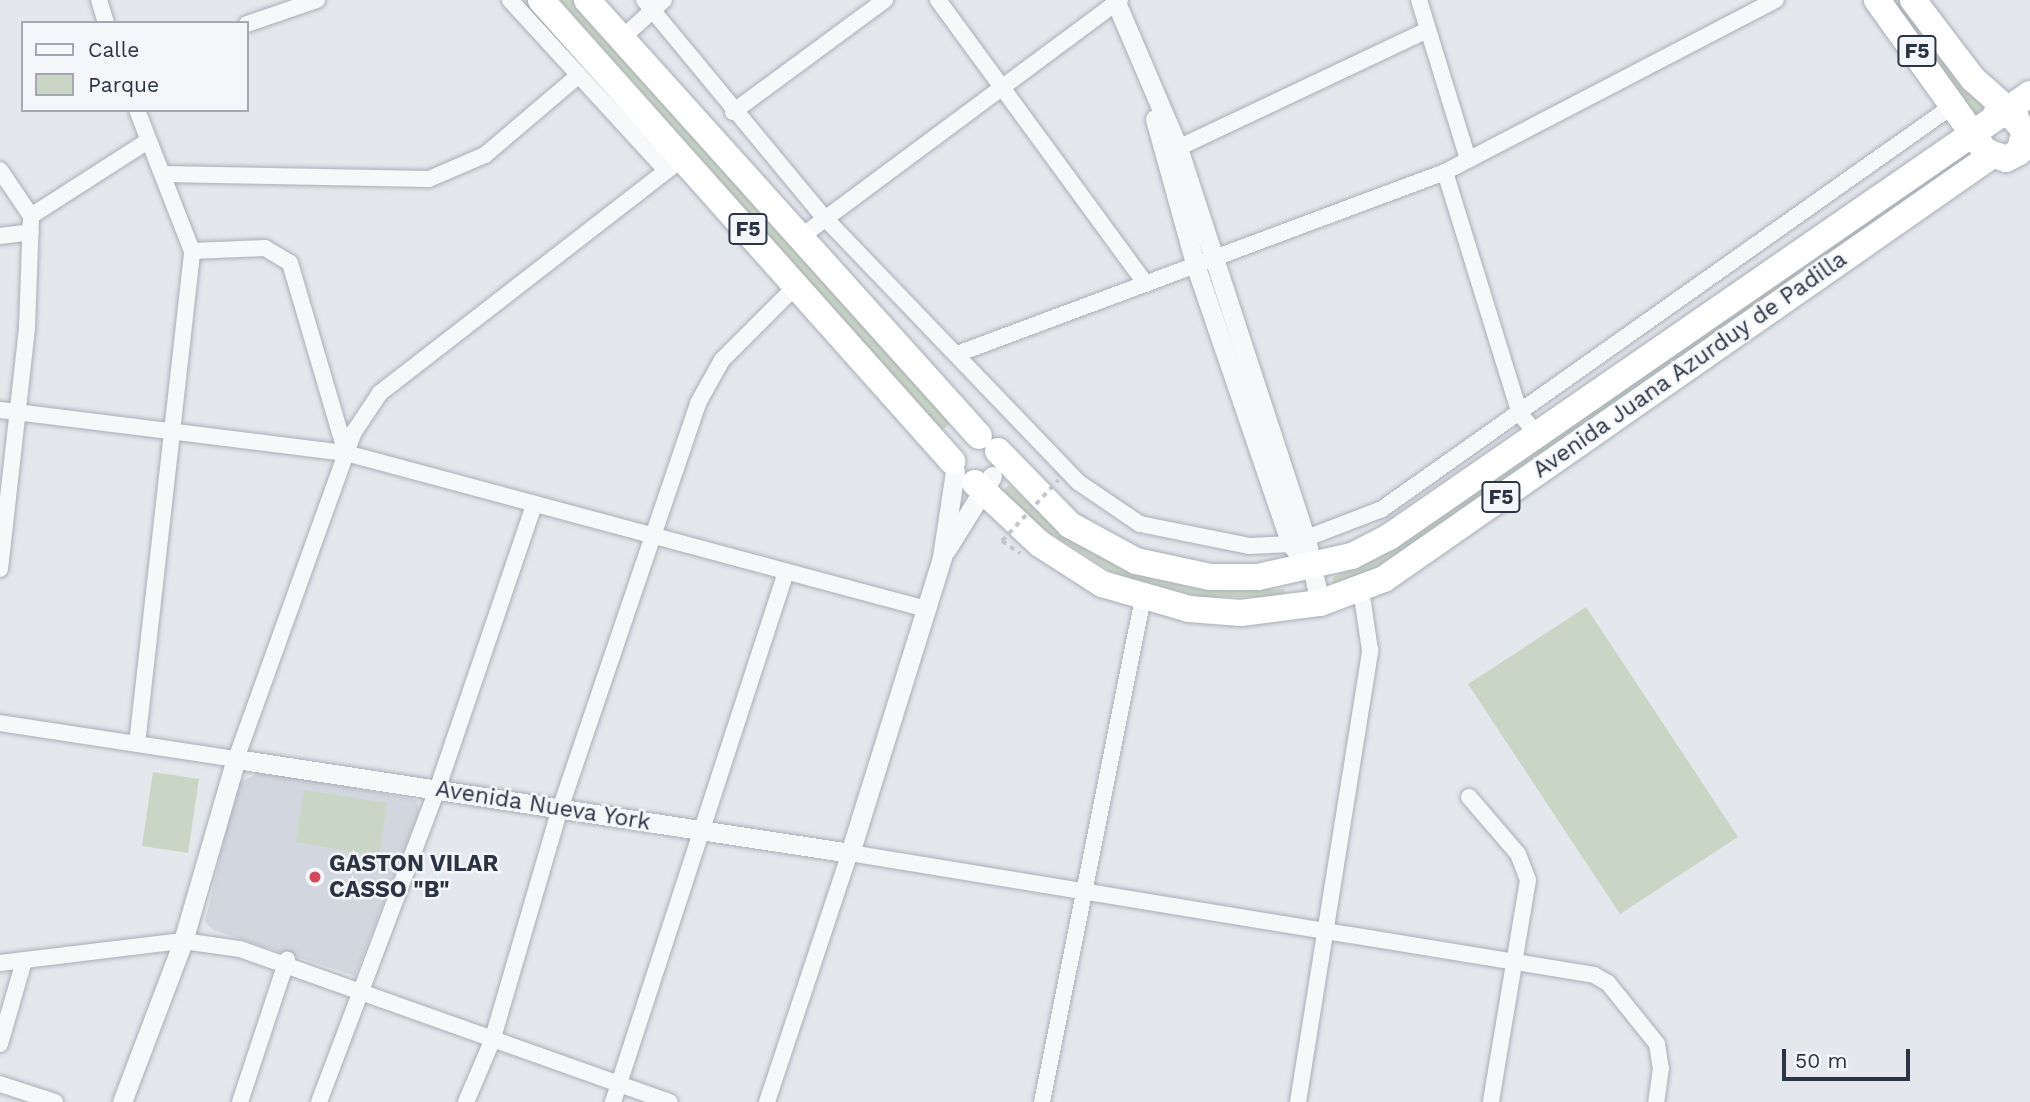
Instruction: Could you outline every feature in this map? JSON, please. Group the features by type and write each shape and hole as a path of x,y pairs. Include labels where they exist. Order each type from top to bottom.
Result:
{"highway":[{"name":"Avenida Juana Azurduy de Padilla","path":"541,0 675,164 976,467 1071,568 1143,598 1241,613 1320,603 1361,590 2000,130"},
{"name":"Avenida Juana Azurduy de Padilla","path":"587,0 798,239 976,467 1070,525 1136,561 1210,577 1310,569 1389,537 1923,163 2000,130"},
{"name":"F5","path":"1877,0 1955,104 2000,130"},
{"name":"F5","path":"1913,0 1973,79 2000,130"},
{"path":"1973,79 2002,91 2030,92"},
{"path":"2000,130 2030,92"},
{"path":"1923,163 1948,137 1955,104"}],"street":[{"path":"99,0 105,21"},
{"path":"248,24 317,0"},
{"path":"122,1102 183,941 236,760 346,453 380,393 414,362 675,164 579,75 510,0"},
{"path":"733,112 885,0"},
{"path":"938,0 1146,284"},
{"path":"798,239 822,215 1117,0 1143,74 1196,267 1310,569 1320,603"},
{"path":"1419,0 1468,159"},
{"path":"957,354 1216,261 1445,172 1776,0"},
{"path":"621,39 653,3 733,112 822,215 1078,482 1140,524 1201,540 1298,542 1382,509 1955,104"},
{"path":"1178,148 1429,30"},
{"path":"1143,74 1178,148 1216,261 1298,542"},
{"path":"163,174 429,179 485,155 579,75"},
{"path":"137,744 192,251 138,112"},
{"path":"0,236 31,224 148,141"},
{"path":"0,170 31,224 18,412 0,569"},
{"path":"1445,172 1520,414 1537,434"},
{"path":"192,251 265,248 290,262 346,453"},
{"path":"466,1102 492,1041 560,809 708,382 739,340 797,285"},
{"path":"0,410 346,453 926,609"},
{"path":"942,557 976,467"},
{"path":"767,1102 850,853 942,557 976,467"},
{"path":"319,1102 364,989 437,790 534,505"},
{"path":"615,1095 786,572"},
{"path":"1298,1102 1370,650 1361,590"},
{"path":"1042,1102 1087,890 1143,598"},
{"path":"0,723 236,760"},
{"name":"Avenida Nueva York","path":"236,760 850,853"},
{"path":"1469,797 1517,854 1528,880 1491,1102"},
{"path":"850,853 1326,927 1515,960 1608,983 1657,1044 1656,1102"},
{"path":"0,963 183,941 287,960 492,1041 615,1095 670,1102"},
{"path":"240,1102 287,960"},
{"path":"0,1044 24,961"},
{"path":"0,1084 55,1102"}],"path":[{"path":"1018,556 1002,541 1058,480"}],"shaded area":[{"path":"261,771 417,800 419,811 355,976 213,930 205,922 237,784"}],"green space":[{"path":"560,0 572,0 920,389 950,423 942,431"},
{"path":"1887,0 1902,0 1986,106 1973,116"},
{"path":"1950,154 1956,162 1389,562 1335,586 1332,578 1410,538"},
{"path":"1009,485 1053,525 1123,570 1201,590 1284,589 1287,597 1199,597 1115,574 1042,528 1001,492"},
{"path":"1586,607 1738,837 1620,914 1468,684"},
{"path":"153,772 199,779 188,853 142,846"},
{"path":"304,790 387,803 379,856 296,842"}],"place":[{"name":"GASTON VILAR CASSO \"B\"","path":"315,877"}]}
